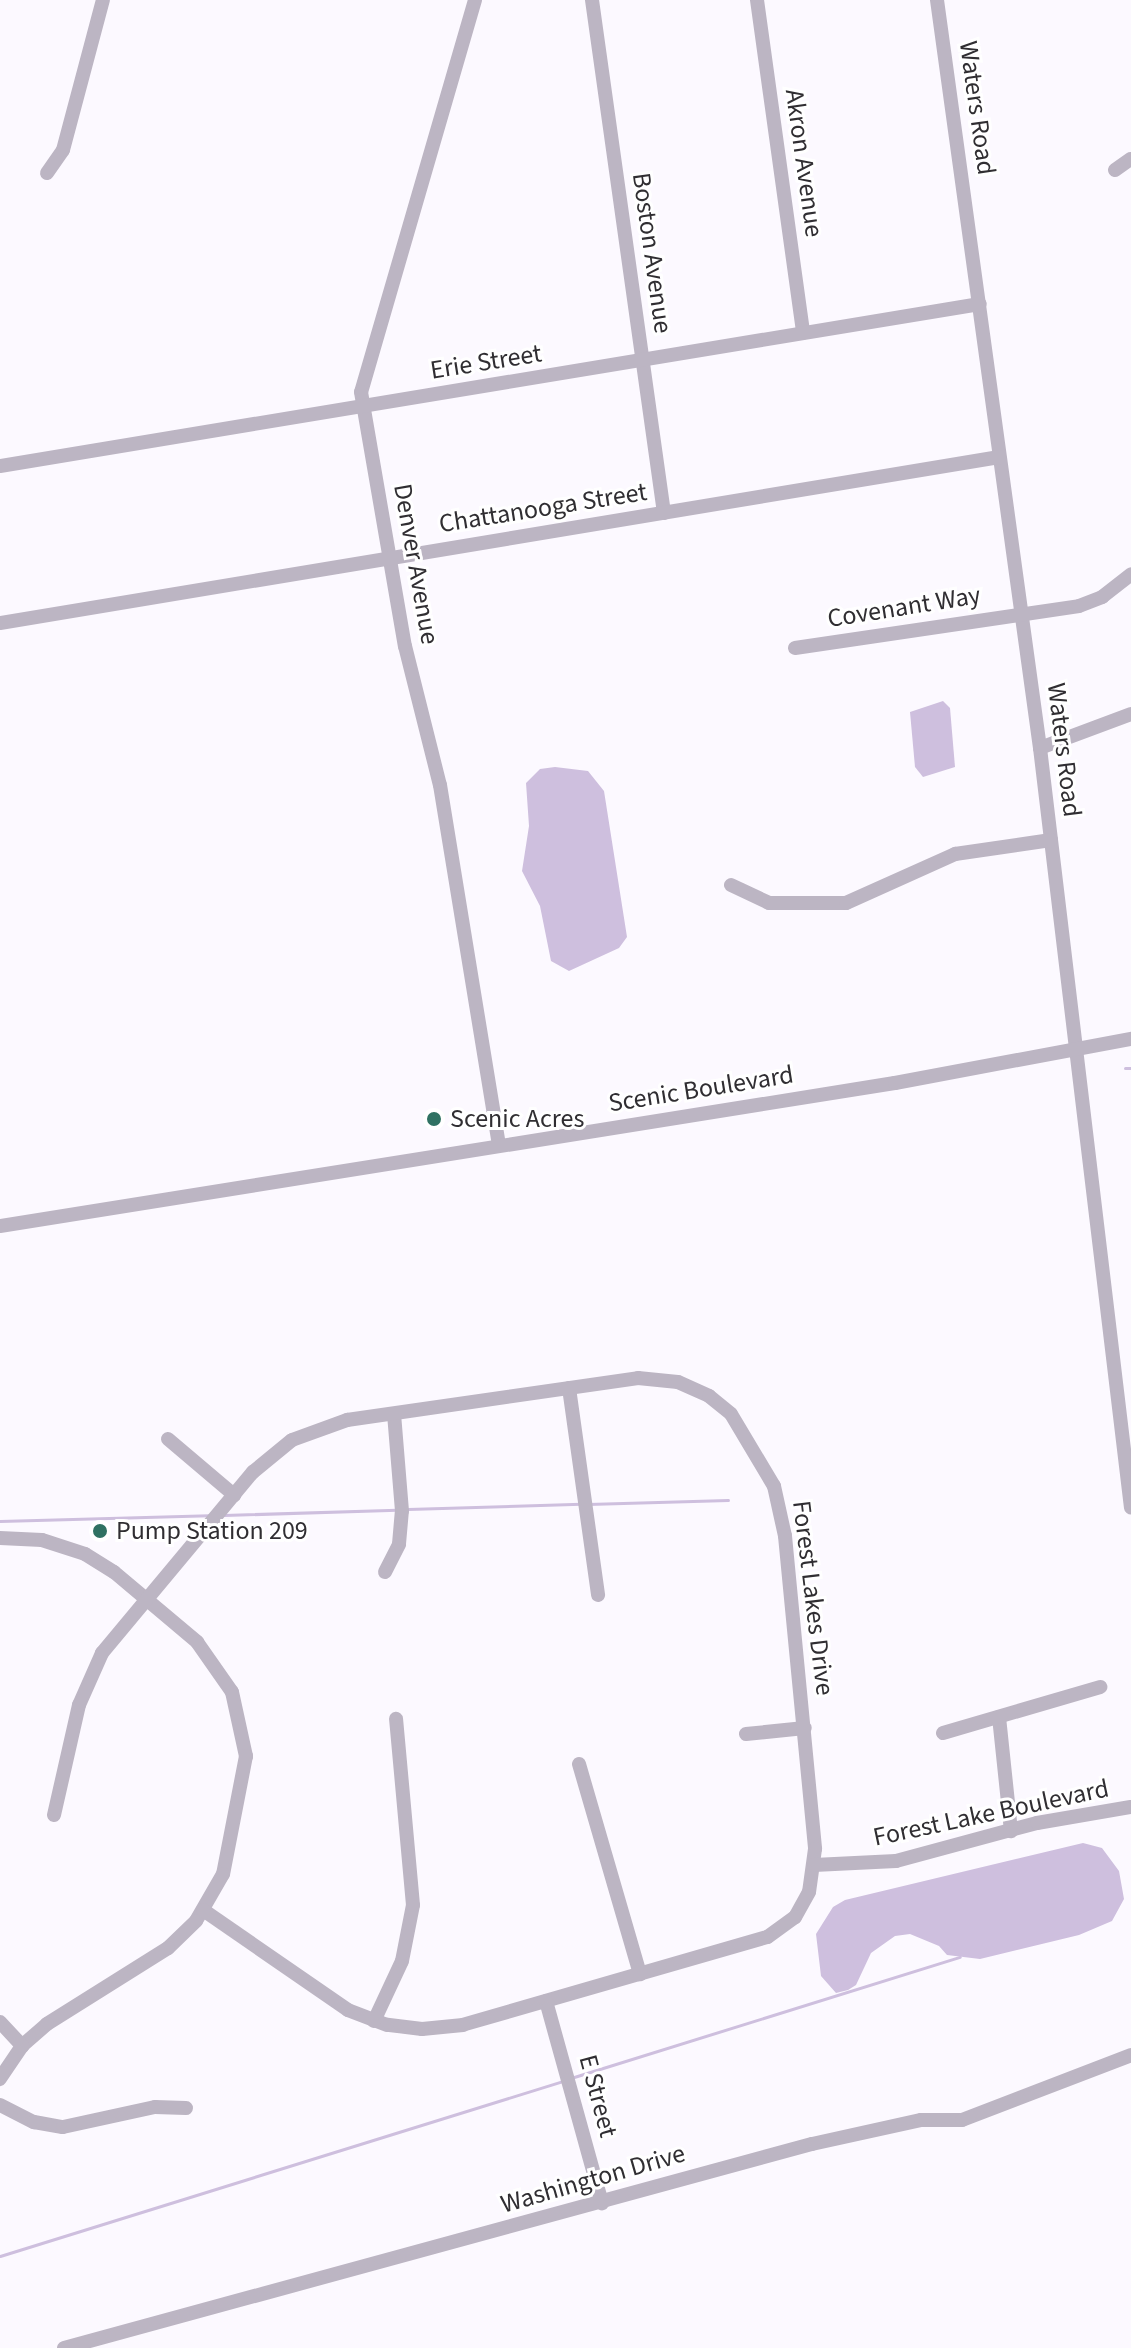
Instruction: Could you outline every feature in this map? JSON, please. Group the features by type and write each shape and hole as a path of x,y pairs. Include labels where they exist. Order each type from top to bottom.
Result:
{"street":[{"path":"47,173 63,150 103,0"},
{"name":"Denver Avenue","path":"475,0 363,383 363,407 405,646 440,785 499,1145"},
{"name":"Boston Avenue","path":"592,0 664,513"},
{"name":"Akron Avenue","path":"757,0 803,333"},
{"name":"Waters Road","path":"937,0 1040,748 1131,1508"},
{"path":"1115,170 1131,159"},
{"name":"Erie Street","path":"0,466 980,304"},
{"name":"Chattanooga Street","path":"0,623 999,457"},
{"name":"Covenant Way","path":"795,648 1092,602 1131,574"},
{"path":"1040,748 1131,714"},
{"path":"731,885 769,903 846,903 955,854 1051,840"},
{"name":"Scenic Boulevard","path":"0,1226 1066,1054 1075,1048 1131,1039"},
{"name":"Forest Lakes Drive","path":"54,1815 90,1673 234,1495 292,1440 332,1423 638,1378 678,1382 709,1396 740,1425 781,1507 805,1728 814,1865 803,1908 778,1932 442,2029 374,2021 348,2010 203,1910"},
{"path":"569,1388 598,1595"},
{"path":"385,1572 401,1537 394,1414"},
{"path":"168,1439 234,1495"},
{"path":"0,1538 65,1546 103,1564 147,1600 214,1660 240,1714 246,1756 242,1793 223,1874 203,1910 168,1948 47,2024 22,2046 0,2079"},
{"path":"943,1733 1100,1687"},
{"path":"999,1717 1011,1831"},
{"path":"374,2021 402,1961 413,1905 396,1719"},
{"path":"746,1734 805,1728"},
{"path":"579,1764 640,1974"},
{"name":"Forest Lake Boulevard","path":"814,1865 896,1861 1011,1831 1131,1807"},
{"name":"E Street","path":"546,2001 602,2203"},
{"path":"0,2022 22,2046"},
{"name":"Washington Drive","path":"64,2348 858,2133 921,2120 962,2120 1131,2055"},
{"path":"0,2105 34,2122 63,2127 155,2107 186,2108"}],"shaded area":[{"path":"943,701 950,708 955,767 923,777 915,767 910,712"},
{"path":"555,767 588,771 604,791 627,937 619,948 569,971 551,961 540,906 522,871 529,826 526,783 540,769"},
{"path":"1083,1843 1102,1848 1119,1871 1124,1899 1112,1921 1079,1935 980,1959 947,1955 939,1946 910,1934 895,1936 871,1953 856,1985 848,1990 836,1993 821,1976 816,1934 833,1907 845,1900"}],"waterway":[{"path":"1125,1068 1131,1068"},
{"path":"588,1504 728,1500"},
{"path":"408,1509 581,1504"},
{"path":"224,1515 397,1510"},
{"path":"0,1521 209,1515"},
{"path":"574,2077 960,1957"},
{"path":"0,2256 563,2081"}],"place":[{"name":"Scenic Acres","path":"434,1119"},
{"name":"Pump Station 209","path":"100,1531"}]}
